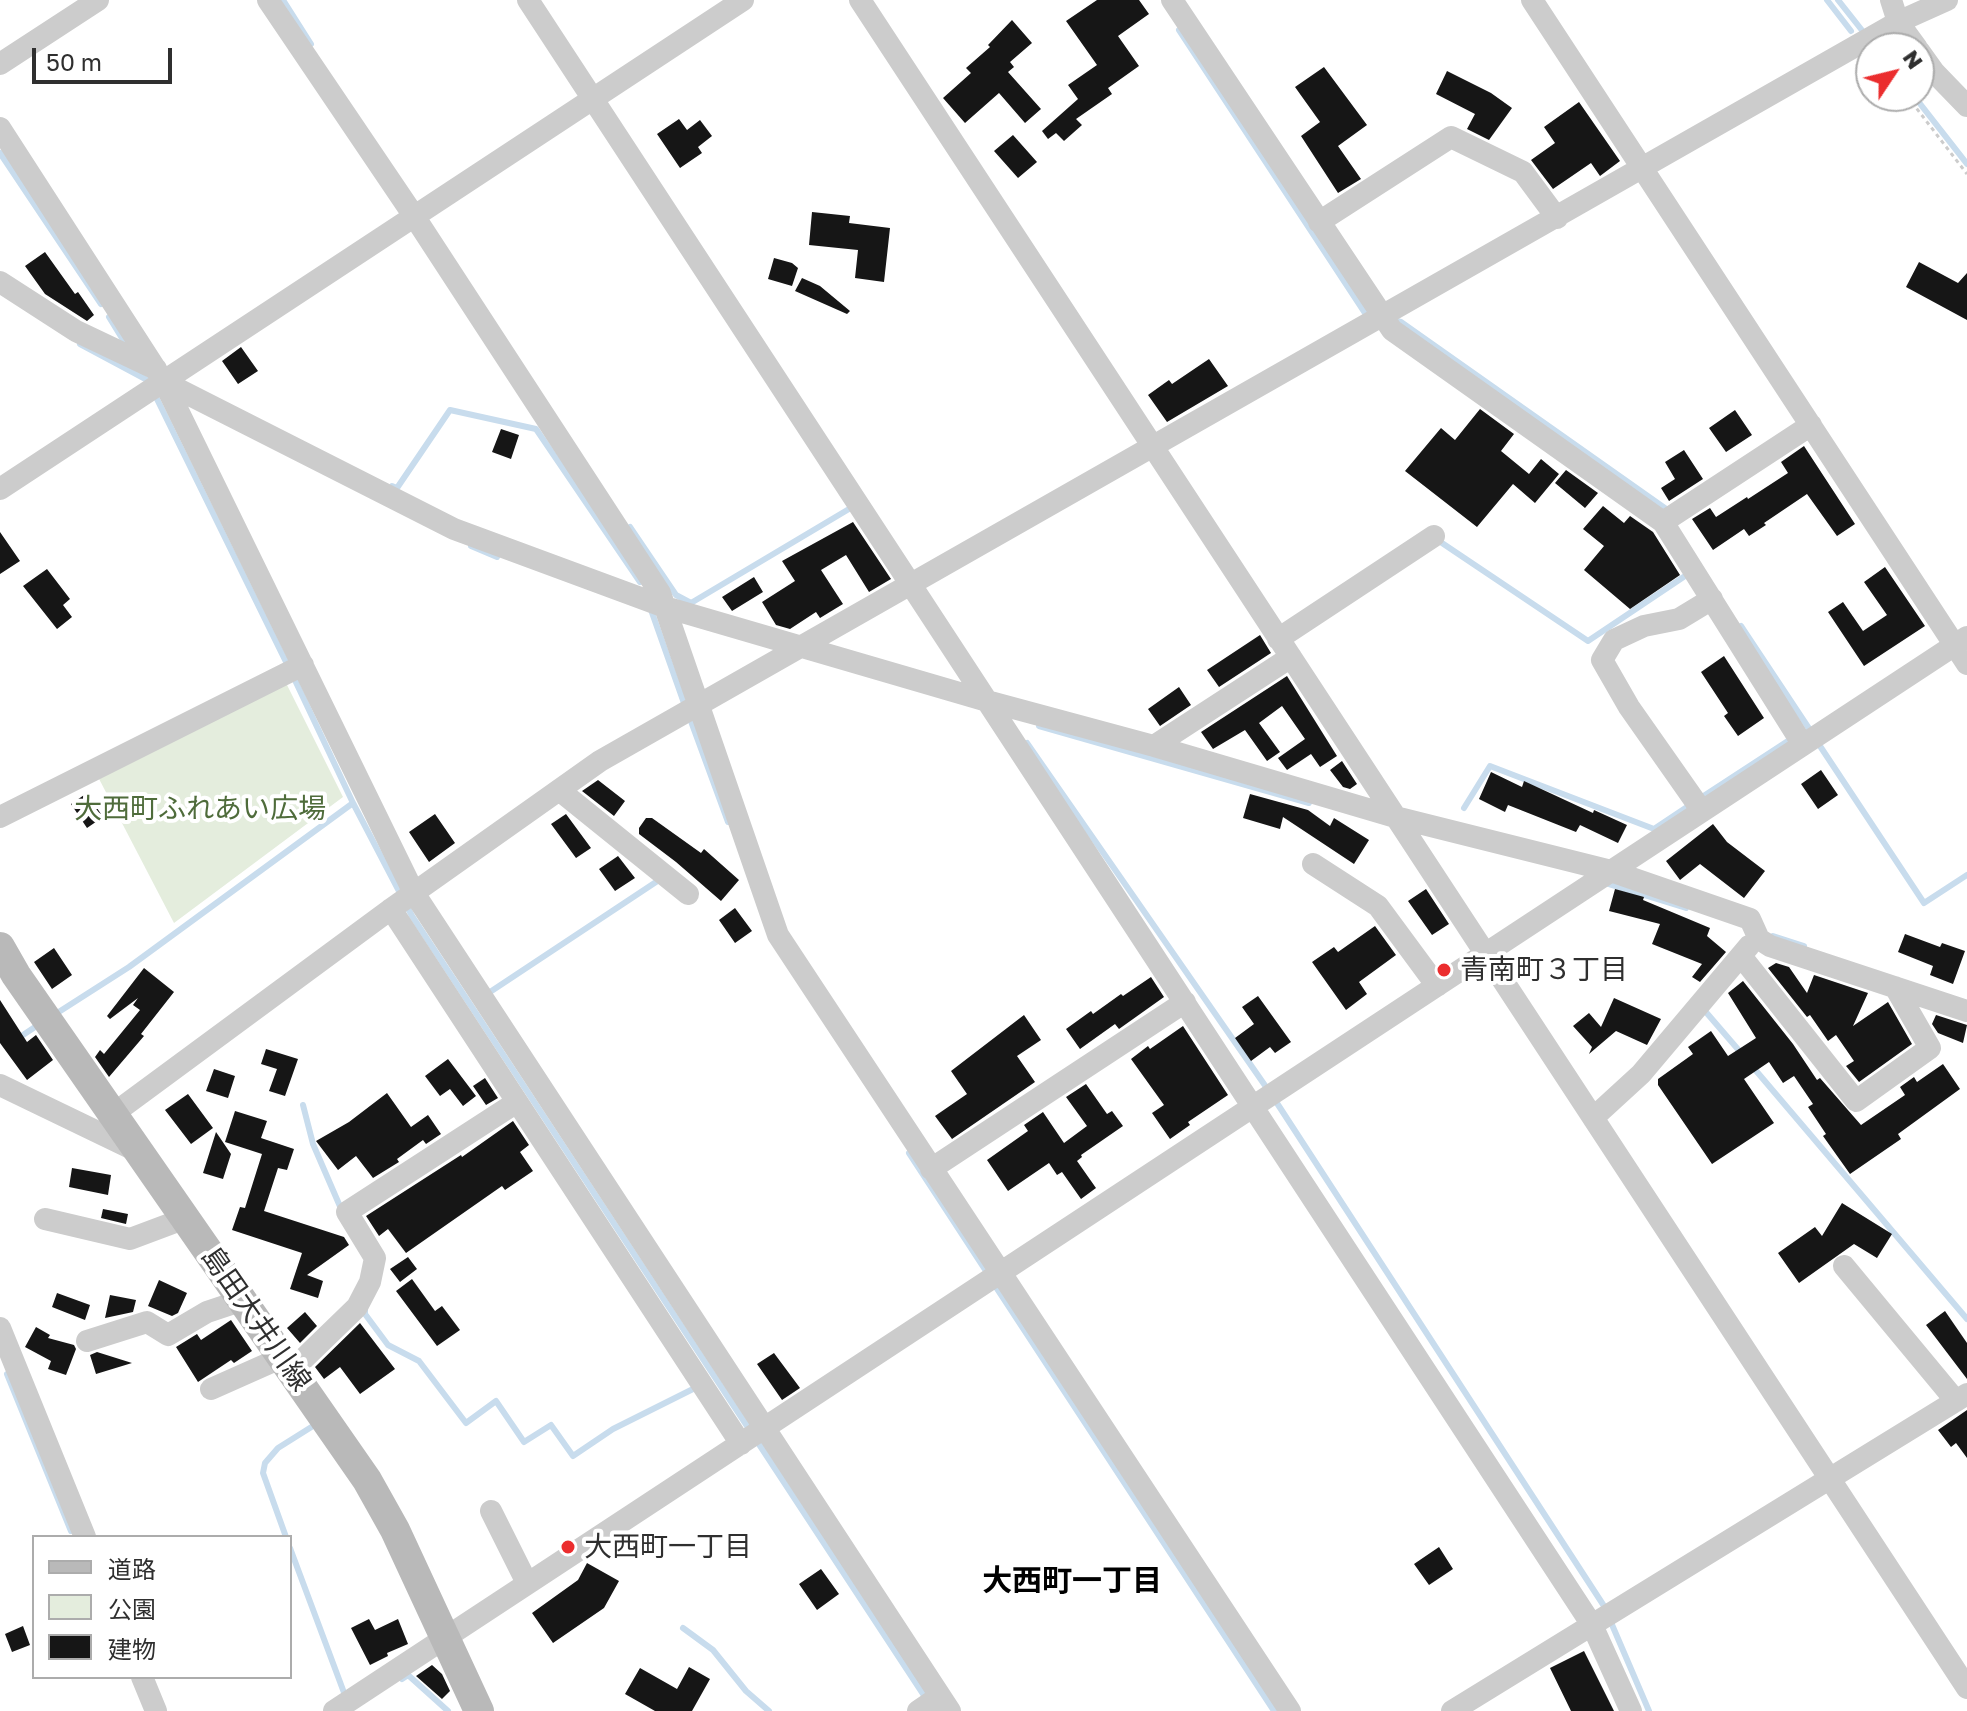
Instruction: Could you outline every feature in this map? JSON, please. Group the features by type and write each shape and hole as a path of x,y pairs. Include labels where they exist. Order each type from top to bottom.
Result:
{"main road":[{"name":"島田大井川線","path":"0,947 16,975 287,1363 381,1505 479,1711"}],"street":[{"path":"0,64 98,0"},
{"path":"268,0 414,216 660,593 778,935 1290,1711"},
{"path":"528,0 1592,1625 1631,1711"},
{"path":"0,489 160,376 414,216 743,0"},
{"path":"860,0 1967,1688"},
{"path":"1172,0 1392,330 1663,522 1803,745"},
{"path":"334,1711 1803,745 1963,649 1811,425 1532,0"},
{"path":"1891,0 1898,22 1905,32"},
{"path":"113,1114 391,909 600,761 1898,22 1947,0"},
{"path":"1935,73 1967,106"},
{"path":"0,128 160,376 414,893 945,1703 918,1711"},
{"path":"1319,222 1451,137 1523,172 1557,218"},
{"path":"0,282 76,331 454,529 665,607 799,648 1154,746 1395,817 1611,871 1750,919 1757,935 1770,946 1967,1011"},
{"path":"1663,522 1811,425"},
{"path":"1154,746 1434,536"},
{"path":"1702,811 1629,707 1602,660 1614,640 1644,626 1679,619 1712,599"},
{"path":"0,817 303,665"},
{"path":"559,790 688,894"},
{"path":"1313,864 1378,906 1437,986"},
{"path":"391,909 741,1444"},
{"path":"1593,1118 1641,1074 1757,935"},
{"path":"1741,956 1856,1101 1930,1048 1895,987"},
{"path":"931,1169 1185,1002"},
{"path":"0,1085 140,1153"},
{"path":"211,1389 287,1363 357,1307 370,1282 375,1258 347,1212 517,1102"},
{"path":"45,1219 130,1239 186,1218"},
{"path":"1452,1711 1961,1397 1844,1266"},
{"path":"87,1341 147,1322 168,1335 207,1312 243,1300"},
{"path":"0,1328 84,1535"},
{"path":"491,1511 527,1583"},
{"path":"143,1679 156,1711"}],"path":[{"path":"1919,112 1967,174"}],"green space":[{"name":"大西町ふれあい広場","path":"285,681 343,797 174,923 97,775"}],"building":[{"path":"1097,0 1139,0 1149,14 1118,36 1139,66 1108,88 1112,94 1076,119 1082,125 1064,141 1056,133 1048,139 1042,131 1078,99 1068,85 1097,65 1066,21"},
{"path":"1012,20 1032,43 1010,62 1014,67 1008,72 1041,109 1025,123 999,93 965,123 943,98 971,73 966,68 990,47 988,45"},
{"path":"1324,67 1367,125 1338,146 1361,179 1338,193 1301,136 1320,122 1295,87"},
{"path":"1447,71 1491,93 1512,108 1489,140 1467,129 1475,114 1436,94"},
{"path":"1579,102 1620,161 1600,176 1591,163 1553,189 1531,160 1555,143 1544,127"},
{"path":"679,119 687,130 700,120 712,136 698,147 702,153 680,168 657,134"},
{"path":"1013,135 1037,162 1018,178 994,151"},
{"path":"812,212 850,216 849,223 890,228 884,282 855,278 858,250 809,245"},
{"path":"45,252 94,315 87,321 45,294 25,266"},
{"path":"774,258 798,268 792,286 768,279"},
{"path":"1919,262 1958,283 1967,273 1967,320 1906,287"},
{"path":"802,278 820,286 850,311 847,314 795,291"},
{"path":"241,347 258,371 238,384 222,361"},
{"path":"1209,359 1228,386 1167,422 1148,395 1169,380 1172,384"},
{"path":"1480,409 1514,434 1501,451 1529,474 1541,459 1559,474 1535,503 1513,484 1477,527 1405,471 1441,428 1455,440"},
{"path":"1735,410 1752,435 1726,452 1709,428"},
{"path":"501,429 519,435 511,459 492,452"},
{"path":"1804,446 1855,524 1837,536 1807,494 1749,536 1744,529 1713,550 1692,519 1710,508 1716,517 1788,473 1781,462"},
{"path":"1684,450 1703,479 1669,501 1661,488 1675,479 1665,462"},
{"path":"1566,470 1598,493 1585,508 1555,483"},
{"path":"1603,506 1624,523 1630,516 1653,532 1680,575 1630,609 1584,570 1604,546 1583,529"},
{"path":"853,522 891,579 869,592 846,555 821,570 843,604 820,618 816,612 790,629 776,625 762,602 795,581 782,561"},
{"path":"0,532 20,561 0,574"},
{"path":"1885,567 1925,626 1864,666 1828,612 1843,602 1863,631 1887,615 1864,582"},
{"path":"47,569 70,599 63,605 72,617 57,629 23,586"},
{"path":"754,577 763,592 732,611 722,597"},
{"path":"1260,635 1271,653 1219,687 1207,670"},
{"path":"1724,656 1764,718 1738,736 1724,716 1728,713 1701,672"},
{"path":"1287,676 1337,756 1320,767 1311,754 1287,770 1278,758 1305,739 1282,706 1259,723 1280,752 1267,761 1245,730 1213,749 1201,732"},
{"path":"1179,687 1191,705 1160,726 1148,709"},
{"path":"1342,761 1357,784 1350,789 1343,787 1330,770"},
{"path":"1821,770 1838,795 1818,809 1801,784"},
{"path":"1491,772 1522,787 1524,781 1627,825 1618,843 1580,825 1576,832 1508,805 1505,812 1479,799"},
{"path":"598,780 625,801 614,816 582,791"},
{"path":"87,793 103,817 87,828 71,804"},
{"path":"1250,794 1308,810 1330,826 1334,818 1369,840 1354,864 1283,817 1280,829 1243,818"},
{"path":"435,814 455,843 429,862 409,832"},
{"path":"566,814 591,848 576,858 551,824"},
{"path":"646,818 652,818 701,853 704,849 739,880 721,901 639,834 639,828"},
{"path":"1713,824 1727,842 1765,871 1744,898 1700,864 1680,880 1666,861"},
{"path":"618,856 635,878 615,891 599,869"},
{"path":"1426,889 1449,924 1432,935 1408,901"},
{"path":"1615,889 1644,897 1643,900 1710,928 1707,936 1726,952 1700,982 1692,977 1702,964 1652,944 1660,924 1609,911"},
{"path":"735,908 752,931 735,943 719,920"},
{"path":"1375,926 1396,955 1359,982 1367,994 1346,1010 1312,962 1334,947 1338,952"},
{"path":"1905,934 1940,947 1942,943 1965,951 1953,984 1930,975 1933,966 1898,952"},
{"path":"54,948 72,975 52,989 34,962"},
{"path":"1776,963 1789,967 1807,993 1814,975 1868,993 1853,1026 1888,1002 1912,1044 1859,1082 1846,1066 1854,1061 1836,1035 1828,1041 1810,1015 1807,1017 1768,968"},
{"path":"144,968 174,992 141,1034 144,1036 109,1077 95,1057 100,1050 104,1054 140,1010 133,1005 138,998 110,1019 107,1016"},
{"path":"1151,977 1164,997 1119,1029 1115,1024 1080,1049 1066,1029"},
{"path":"1743,981 1817,1080 1820,1078 1861,1125 1905,1095 1900,1087 1914,1077 1917,1082 1943,1064 1960,1089 1898,1134 1901,1139 1850,1174 1823,1136 1826,1134 1808,1107 1813,1104 1794,1076 1783,1083 1769,1062 1744,1079 1774,1123 1712,1164 1658,1085 1658,1079 1693,1054 1688,1047 1711,1031 1728,1056 1756,1038 1728,993"},
{"path":"1258,996 1291,1042 1275,1053 1270,1047 1251,1061 1235,1038 1254,1024 1242,1007"},
{"path":"1614,998 1661,1019 1647,1045 1616,1031 1589,1054 1592,1047 1573,1026 1589,1013 1601,1027"},
{"path":"0,1000 27,1042 36,1035 53,1060 27,1080 0,1043"},
{"path":"1024,1015 1041,1040 1017,1056 1035,1082 952,1139 935,1116 967,1094 951,1071"},
{"path":"1936,1015 1967,1025 1963,1043 1938,1033 1932,1024"},
{"path":"1183,1026 1228,1095 1188,1122 1190,1125 1170,1139 1152,1113 1164,1105 1131,1059"},
{"path":"266,1049 298,1059 285,1096 269,1091 277,1069 261,1064"},
{"path":"448,1059 476,1096 463,1106 450,1089 440,1096 425,1076"},
{"path":"214,1069 235,1076 228,1098 206,1091"},
{"path":"485,1078 498,1098 486,1105 473,1086"},
{"path":"1086,1084 1107,1114 1112,1111 1123,1126 1077,1161 1096,1188 1081,1199 1062,1172 1057,1175 1049,1163 1008,1191 987,1160 1028,1131 1024,1125 1043,1112 1064,1143 1087,1126 1066,1097"},
{"path":"387,1093 411,1127 428,1115 441,1134 426,1144 423,1140 397,1159 399,1162 373,1178 356,1156 338,1170 316,1141 349,1122"},
{"path":"188,1094 213,1128 191,1144 165,1110"},
{"path":"235,1111 267,1121 261,1138 294,1149 287,1170 278,1168 264,1211 344,1237 349,1245 307,1275 323,1281 318,1298 290,1289 302,1253 232,1230 240,1207 245,1208 262,1154 225,1142"},
{"path":"513,1121 529,1145 520,1152 533,1171 505,1190 502,1186 406,1253 388,1229 379,1236 366,1216 462,1157"},
{"path":"216,1132 231,1154 223,1179 203,1173"},
{"path":"72,1168 111,1175 108,1195 69,1187"},
{"path":"1842,1203 1892,1234 1877,1258 1854,1244 1799,1283 1778,1253 1815,1227 1822,1236"},
{"path":"103,1209 128,1214 126,1224 101,1218"},
{"path":"408,1257 417,1269 400,1282 390,1269"},
{"path":"412,1279 435,1311 442,1306 460,1330 437,1346 396,1291"},
{"path":"159,1280 187,1293 178,1313 172,1316 148,1306"},
{"path":"57,1293 90,1305 85,1320 52,1307"},
{"path":"110,1295 136,1300 133,1312 105,1318"},
{"path":"1945,1311 1967,1343 1967,1379 1926,1325"},
{"path":"305,1312 317,1326 300,1343 287,1328"},
{"path":"231,1320 252,1351 234,1363 231,1360 198,1382 176,1347 197,1334 201,1340"},
{"path":"360,1323 395,1369 360,1394 340,1367 324,1379 315,1367"},
{"path":"36,1327 50,1335 48,1338 74,1345 76,1349 66,1375 48,1369 51,1361 25,1347"},
{"path":"97,1352 132,1363 96,1374 90,1355"},
{"path":"774,1353 800,1388 782,1400 757,1364"},
{"path":"1967,1410 1967,1458 1956,1443 1951,1447 1938,1430"},
{"path":"1439,1547 1453,1569 1429,1585 1414,1564"},
{"path":"587,1563 619,1581 604,1608 553,1643 532,1613 578,1580"},
{"path":"821,1569 839,1594 817,1610 799,1584"},
{"path":"369,1619 375,1630 398,1619 408,1644 370,1665 351,1628"},
{"path":"23,1626 30,1645 12,1652 5,1634"},
{"path":"1584,1651 1614,1711 1571,1711 1550,1668"},
{"path":"432,1665 442,1674 450,1691 442,1699 416,1676"},
{"path":"689,1667 710,1679 692,1711 655,1711 625,1694 640,1668 677,1689"}],"waterway":[{"path":"283,0 311,44"},
{"path":"1827,0 1851,31"},
{"path":"1838,0 1863,32"},
{"path":"1179,30 1365,313 1370,314"},
{"path":"1926,112 1967,164"},
{"path":"0,153 101,304"},
{"path":"109,317 128,348"},
{"path":"1393,320 1401,322 1669,511"},
{"path":"80,344 151,382"},
{"path":"154,393 288,666"},
{"path":"392,486 397,488 450,410 536,429 640,582"},
{"path":"630,527 676,595 691,603 854,506"},
{"path":"1442,543 1588,641 1691,572"},
{"path":"471,546 497,557"},
{"path":"650,607 685,706"},
{"path":"1741,626 1812,733"},
{"path":"293,676 353,803"},
{"path":"689,716 728,822"},
{"path":"1039,726 1309,803"},
{"path":"1699,799 1794,737"},
{"path":"1027,743 1273,1097 1604,1606 1649,1711"},
{"path":"1818,743 1924,903 1967,875"},
{"path":"1464,808 1490,766 1654,829 1690,805"},
{"path":"54,1015 129,967 353,803 412,916 927,1700"},
{"path":"490,992 659,880"},
{"path":"1605,883 1686,908"},
{"path":"1773,936 1804,946"},
{"path":"1705,1011 1742,1054"},
{"path":"17,1039 41,1023"},
{"path":"1752,1066 1967,1319"},
{"path":"303,1105 313,1144 342,1211"},
{"path":"909,1153 988,1274"},
{"path":"994,1284 1274,1711"},
{"path":"365,1309 365,1314 388,1345 419,1361 466,1423 496,1401 524,1442 551,1425 573,1456 613,1429 697,1387"},
{"path":"7,1374 71,1531"},
{"path":"285,1535 263,1473 265,1463 278,1448 313,1426"},
{"path":"292,1553 346,1698"},
{"path":"683,1628 713,1650 746,1691 769,1711"},
{"path":"402,1679 408,1675 448,1711"}],"place":[{"name":"青南町３丁目","path":"1444,970"},
{"name":"大西町一丁目","path":"568,1547"}],"district":[{"name":"大西町一丁目","path":"1072,1581"}]}
